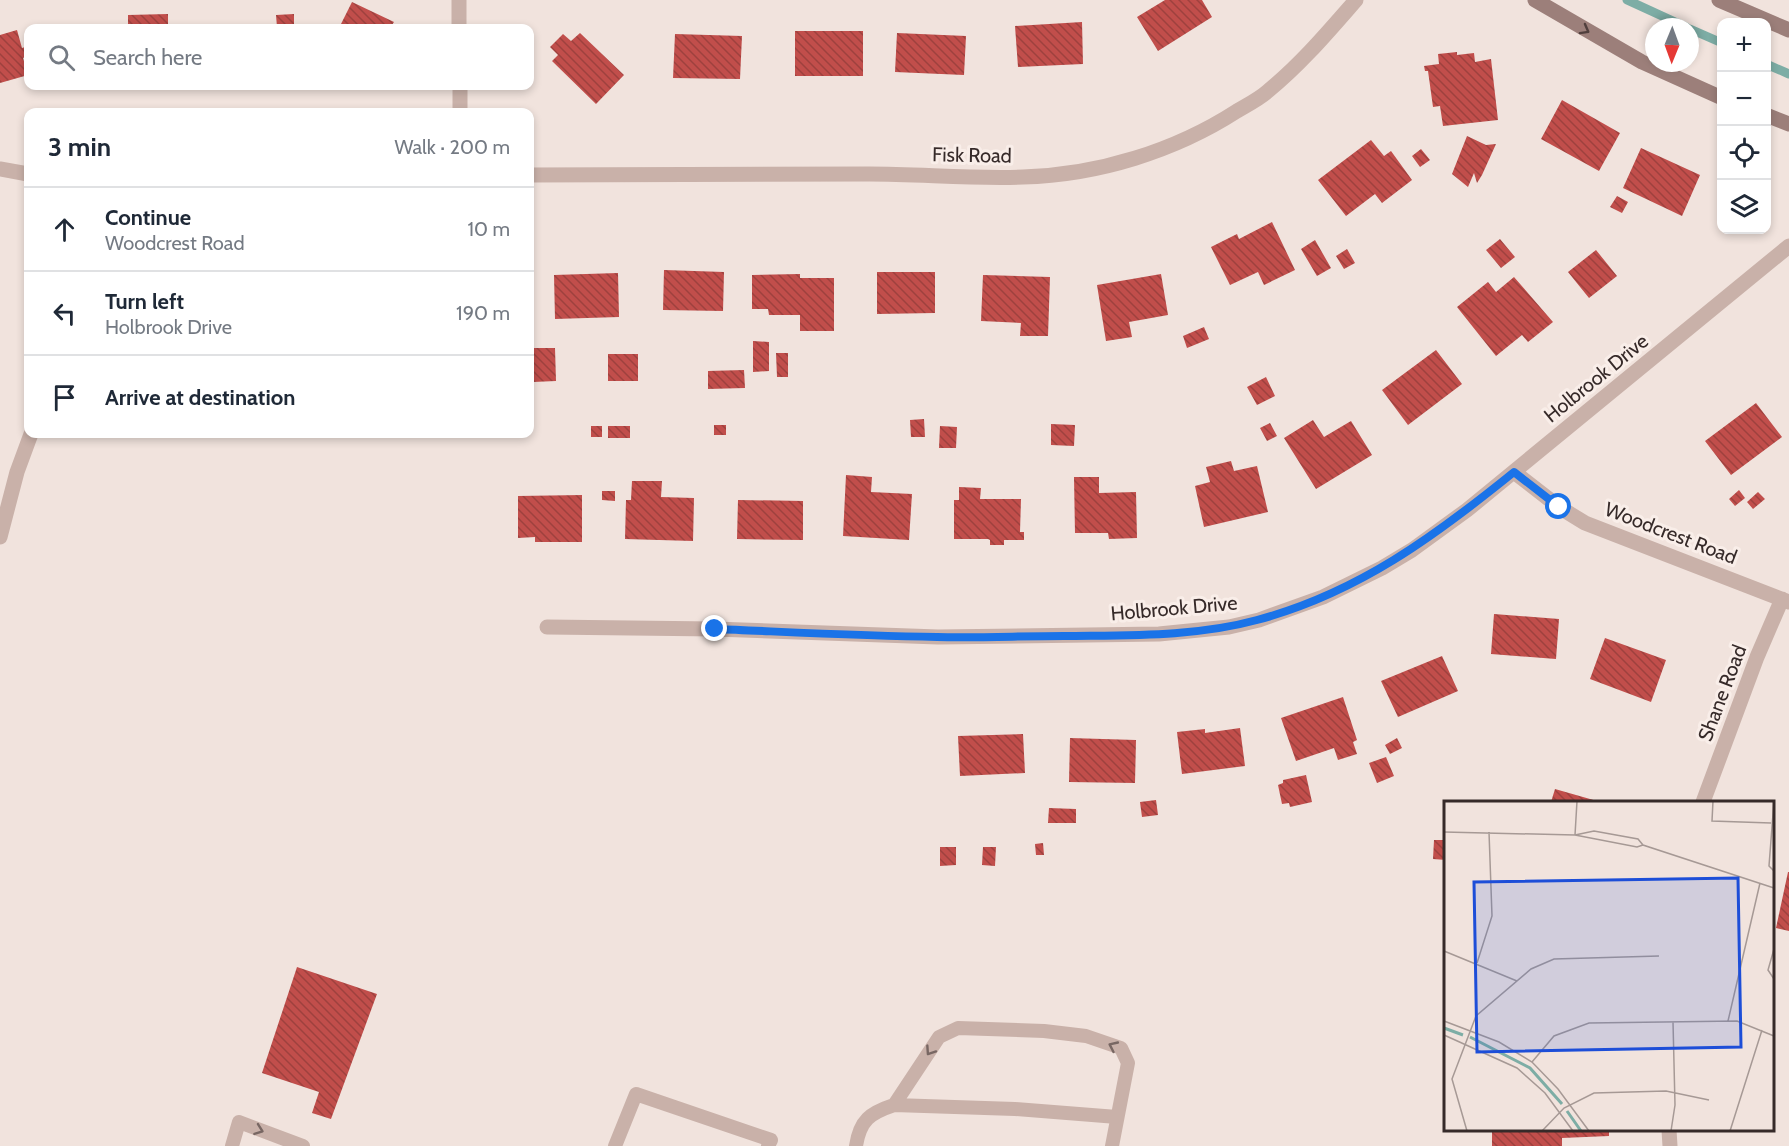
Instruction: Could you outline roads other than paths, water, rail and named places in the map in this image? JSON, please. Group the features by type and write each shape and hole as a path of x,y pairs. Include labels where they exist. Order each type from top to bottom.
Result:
{"street":[{"path":"459,0 459,24"},
{"name":"Fisk Road","path":"534,175 892,174 997,178 1078,171 1130,160 1210,128 1265,93 1303,60 1356,0"},
{"path":"1535,0 1642,62 1717,96"},
{"path":"1719,0 1789,30"},
{"path":"460,90 460,108"},
{"path":"1771,117 1789,124"},
{"path":"0,169 24,173"},
{"name":"Holbrook Drive","path":"547,627 715,629 938,637 1159,634 1229,627 1259,620 1323,597 1382,568 1412,550 1514,472 1789,246"},
{"path":"0,537 17,472 30,438"},
{"name":"Woodcrest Road","path":"1514,472 1559,507 1585,523 1785,600"},
{"name":"Shane Road","path":"1703,801 1757,657 1785,600"}],"lane":[{"path":"894,1105 939,1037 958,1028 1044,1031 1086,1036 1121,1048 1128,1064 1112,1146"},
{"path":"615,1146 636,1094 771,1140 768,1146"},
{"path":"856,1146 858,1131 865,1121 876,1111 894,1105 1015,1109 1117,1117"},
{"path":"232,1146 239,1122 303,1146"}],"waterway":[{"path":"1627,0 1666,18"},
{"path":"1699,33 1717,41"},
{"path":"1771,66 1789,74"}]}
